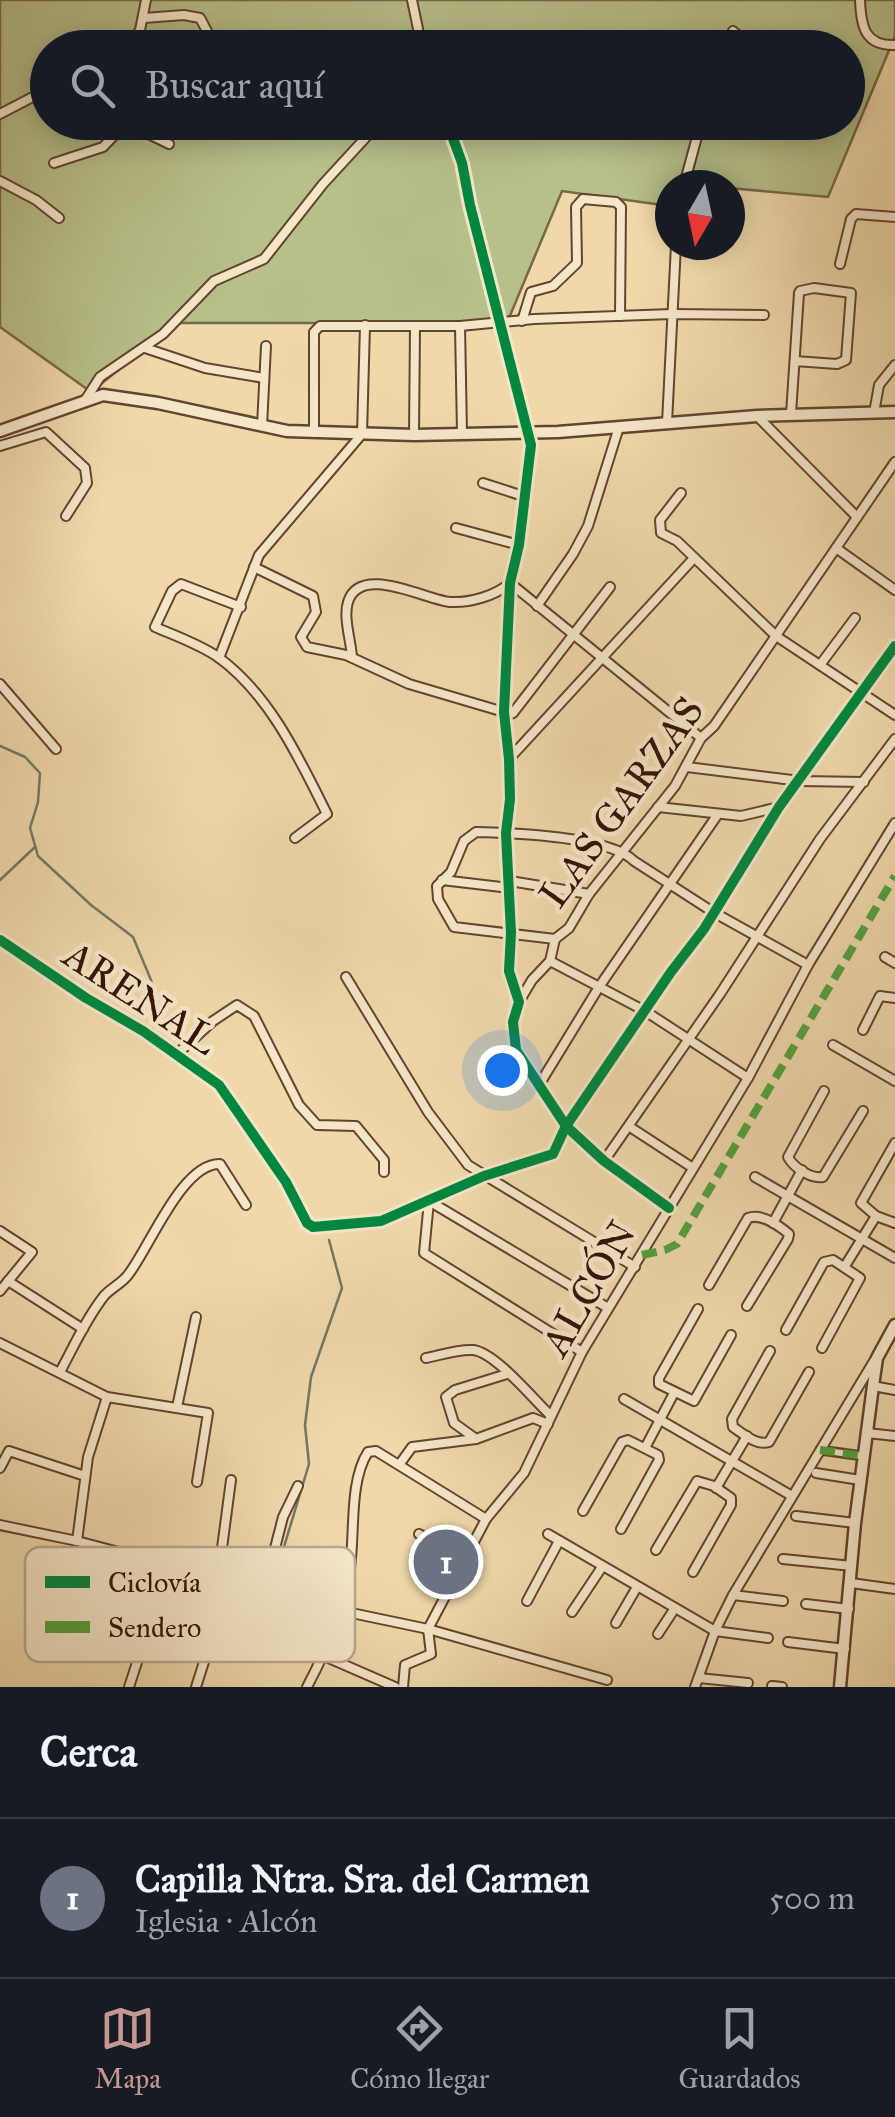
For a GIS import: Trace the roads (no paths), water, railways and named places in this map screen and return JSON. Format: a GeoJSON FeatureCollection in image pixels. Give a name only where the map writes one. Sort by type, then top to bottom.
{"type":"FeatureCollection","features":[{"type":"Feature","properties":{"kind":"street"},"geometry":{"type":"LineString","coordinates":[[138,30],[146,0]]}},
{"type":"Feature","properties":{"kind":"street"},"geometry":{"type":"LineString","coordinates":[[412,0],[418,30]]}},
{"type":"Feature","properties":{"kind":"street"},"geometry":{"type":"LineString","coordinates":[[860,0],[861,18],[870,39],[877,44],[895,44]]}},
{"type":"Feature","properties":{"kind":"street"},"geometry":{"type":"LineString","coordinates":[[144,18],[200,18],[206,30]]}},
{"type":"Feature","properties":{"kind":"street"},"geometry":{"type":"LineString","coordinates":[[0,114],[30,99]]}},
{"type":"Feature","properties":{"kind":"street"},"geometry":{"type":"LineString","coordinates":[[54,163],[103,147],[109,140]]}},
{"type":"Feature","properties":{"kind":"street"},"geometry":{"type":"LineString","coordinates":[[160,140],[169,144]]}},
{"type":"Feature","properties":{"kind":"street"},"geometry":{"type":"LineString","coordinates":[[86,399],[100,376],[145,348],[214,281],[264,259],[363,140]]}},
{"type":"Feature","properties":{"kind":"street"},"geometry":{"type":"LineString","coordinates":[[454,140],[531,449],[519,545],[510,583],[504,715],[510,758],[506,833],[510,978],[519,1002],[514,1022],[516,1050],[566,1126],[604,1161],[669,1208]]}},
{"type":"Feature","properties":{"kind":"street"},"geometry":{"type":"LineString","coordinates":[[688,170],[697,140]]}},
{"type":"Feature","properties":{"kind":"street"},"geometry":{"type":"LineString","coordinates":[[0,180],[59,218]]}},
{"type":"Feature","properties":{"kind":"street"},"geometry":{"type":"LineString","coordinates":[[522,320],[531,292],[553,286],[577,262],[578,202],[582,199],[616,202],[622,211],[620,316]]}},
{"type":"Feature","properties":{"kind":"street"},"geometry":{"type":"LineString","coordinates":[[840,264],[856,214],[895,217]]}},
{"type":"Feature","properties":{"kind":"street"},"geometry":{"type":"LineString","coordinates":[[667,422],[675,260]]}},
{"type":"Feature","properties":{"kind":"street"},"geometry":{"type":"LineString","coordinates":[[791,414],[800,291],[849,291],[852,296],[846,360],[838,364],[795,361]]}},
{"type":"Feature","properties":{"kind":"street"},"geometry":{"type":"LineString","coordinates":[[314,433],[315,330],[324,326],[460,326],[672,314],[764,315]]}},
{"type":"Feature","properties":{"kind":"street"},"geometry":{"type":"LineString","coordinates":[[218,658],[254,567],[278,530],[362,434],[365,325]]}},
{"type":"Feature","properties":{"kind":"street"},"geometry":{"type":"LineString","coordinates":[[414,435],[415,326]]}},
{"type":"Feature","properties":{"kind":"street"},"geometry":{"type":"LineString","coordinates":[[460,326],[462,434]]}},
{"type":"Feature","properties":{"kind":"street"},"geometry":{"type":"LineString","coordinates":[[262,426],[266,346]]}},
{"type":"Feature","properties":{"kind":"street"},"geometry":{"type":"LineString","coordinates":[[145,348],[194,365],[264,378]]}},
{"type":"Feature","properties":{"kind":"street"},"geometry":{"type":"LineString","coordinates":[[874,413],[879,385],[895,365]]}},
{"type":"Feature","properties":{"kind":"street"},"geometry":{"type":"LineString","coordinates":[[0,431],[103,396],[262,426],[362,434],[528,434],[757,416],[895,412]]}},
{"type":"Feature","properties":{"kind":"street"},"geometry":{"type":"LineString","coordinates":[[757,416],[858,517]]}},
{"type":"Feature","properties":{"kind":"street"},"geometry":{"type":"LineString","coordinates":[[537,606],[588,526],[618,427]]}},
{"type":"Feature","properties":{"kind":"street"},"geometry":{"type":"LineString","coordinates":[[0,446],[46,432],[85,468],[87,483],[66,516]]}},
{"type":"Feature","properties":{"kind":"street","name":"LAS GARZAS"},"geometry":{"type":"LineString","coordinates":[[519,1002],[550,961],[555,939],[569,928],[590,894],[687,767],[701,738],[714,726],[895,462]]}},
{"type":"Feature","properties":{"kind":"street"},"geometry":{"type":"LineString","coordinates":[[483,483],[523,496]]}},
{"type":"Feature","properties":{"kind":"street"},"geometry":{"type":"LineString","coordinates":[[681,493],[658,524],[666,536],[776,636],[895,715]]}},
{"type":"Feature","properties":{"kind":"street"},"geometry":{"type":"LineString","coordinates":[[456,528],[519,545]]}},
{"type":"Feature","properties":{"kind":"street"},"geometry":{"type":"LineString","coordinates":[[836,548],[895,590]]}},
{"type":"Feature","properties":{"kind":"street"},"geometry":{"type":"LineString","coordinates":[[510,758],[694,558]]}},
{"type":"Feature","properties":{"kind":"street"},"geometry":{"type":"LineString","coordinates":[[254,567],[313,596],[317,608],[301,634],[303,644],[352,658],[409,684],[504,715],[513,713],[610,587]]}},
{"type":"Feature","properties":{"kind":"street"},"geometry":{"type":"LineString","coordinates":[[510,583],[701,738]]}},
{"type":"Feature","properties":{"kind":"street"},"geometry":{"type":"LineString","coordinates":[[352,658],[347,610],[350,596],[356,591],[388,584],[452,602],[496,594],[510,583]]}},
{"type":"Feature","properties":{"kind":"street"},"geometry":{"type":"LineString","coordinates":[[240,606],[181,584],[172,591],[155,627],[218,658],[250,685],[300,760],[328,814],[295,838]]}},
{"type":"Feature","properties":{"kind":"street"},"geometry":{"type":"LineString","coordinates":[[820,664],[855,618]]}},
{"type":"Feature","properties":{"kind":"street","name":"ARENAL"},"geometry":{"type":"LineString","coordinates":[[0,940],[219,1085],[286,1182],[307,1223],[313,1227],[381,1221],[484,1176],[548,1157],[557,1148],[566,1126],[780,807],[895,646]]}},
{"type":"Feature","properties":{"kind":"street"},"geometry":{"type":"LineString","coordinates":[[0,684],[56,749]]}},
{"type":"Feature","properties":{"kind":"street"},"geometry":{"type":"LineString","coordinates":[[604,1161],[720,994],[820,839],[895,739]]}},
{"type":"Feature","properties":{"kind":"street"},"geometry":{"type":"LineString","coordinates":[[687,767],[800,781],[864,782]]}},
{"type":"Feature","properties":{"kind":"street"},"geometry":{"type":"LineString","coordinates":[[658,806],[772,820]]}},
{"type":"Feature","properties":{"kind":"street"},"geometry":{"type":"LineString","coordinates":[[749,815],[780,807]]}},
{"type":"Feature","properties":{"kind":"street"},"geometry":{"type":"LineString","coordinates":[[539,1085],[668,883],[718,814]]}},
{"type":"Feature","properties":{"kind":"street","name":"ALCÓN"},"geometry":{"type":"LineString","coordinates":[[403,1687],[404,1665],[430,1654],[428,1629],[486,1519],[524,1473],[582,1352],[748,1078],[808,965],[895,823]]}},
{"type":"Feature","properties":{"kind":"street"},"geometry":{"type":"LineString","coordinates":[[555,939],[454,927],[436,894],[436,886],[451,872],[468,836],[476,832],[538,835],[623,850],[713,912],[808,965]]}},
{"type":"Feature","properties":{"kind":"street"},"geometry":{"type":"LineString","coordinates":[[442,880],[590,894]]}},
{"type":"Feature","properties":{"kind":"street"},"geometry":{"type":"LineString","coordinates":[[885,957],[895,963]]}},
{"type":"Feature","properties":{"kind":"street"},"geometry":{"type":"LineString","coordinates":[[550,961],[645,1011],[748,1078]]}},
{"type":"Feature","properties":{"kind":"street"},"geometry":{"type":"LineString","coordinates":[[346,977],[428,1112],[461,1157],[484,1176],[635,1266]]}},
{"type":"Feature","properties":{"kind":"street"},"geometry":{"type":"LineString","coordinates":[[863,1030],[880,996],[895,998]]}},
{"type":"Feature","properties":{"kind":"street"},"geometry":{"type":"LineString","coordinates":[[176,1055],[212,1021],[237,1005],[246,1008],[254,1016],[300,1106],[317,1125],[356,1126],[384,1160],[384,1172]]}},
{"type":"Feature","properties":{"kind":"street"},"geometry":{"type":"LineString","coordinates":[[833,1044],[895,1082]]}},
{"type":"Feature","properties":{"kind":"street"},"geometry":{"type":"LineString","coordinates":[[824,1090],[788,1157],[816,1178],[823,1177],[863,1111]]}},
{"type":"Feature","properties":{"kind":"street"},"geometry":{"type":"LineString","coordinates":[[630,1127],[693,1168]]}},
{"type":"Feature","properties":{"kind":"street"},"geometry":{"type":"LineString","coordinates":[[895,1143],[861,1203],[876,1216],[895,1223]]}},
{"type":"Feature","properties":{"kind":"street"},"geometry":{"type":"LineString","coordinates":[[60,1372],[82,1329],[106,1294],[126,1279],[178,1191],[195,1175],[220,1164],[246,1206]]}},
{"type":"Feature","properties":{"kind":"street"},"geometry":{"type":"LineString","coordinates":[[774,1223],[802,1170]]}},
{"type":"Feature","properties":{"kind":"street"},"geometry":{"type":"LineString","coordinates":[[755,1177],[895,1258]]}},
{"type":"Feature","properties":{"kind":"street"},"geometry":{"type":"LineString","coordinates":[[582,1352],[424,1254],[429,1200],[608,1308]]}},
{"type":"Feature","properties":{"kind":"street"},"geometry":{"type":"LineString","coordinates":[[709,1285],[748,1218],[757,1216],[774,1223],[786,1232],[788,1239],[747,1306]]}},
{"type":"Feature","properties":{"kind":"street"},"geometry":{"type":"LineString","coordinates":[[844,1266],[876,1216]]}},
{"type":"Feature","properties":{"kind":"street"},"geometry":{"type":"LineString","coordinates":[[0,1231],[32,1252],[0,1290]]}},
{"type":"Feature","properties":{"kind":"street"},"geometry":{"type":"LineString","coordinates":[[786,1330],[824,1262],[833,1260],[860,1278],[822,1348]]}},
{"type":"Feature","properties":{"kind":"street"},"geometry":{"type":"LineString","coordinates":[[8,1281],[82,1329]]}},
{"type":"Feature","properties":{"kind":"street"},"geometry":{"type":"LineString","coordinates":[[698,1309],[658,1378],[659,1384],[690,1402],[697,1398],[731,1335]]}},
{"type":"Feature","properties":{"kind":"street"},"geometry":{"type":"LineString","coordinates":[[177,1407],[196,1317]]}},
{"type":"Feature","properties":{"kind":"street"},"geometry":{"type":"LineString","coordinates":[[748,1684],[697,1682],[733,1595],[895,1325]]}},
{"type":"Feature","properties":{"kind":"street"},"geometry":{"type":"LineString","coordinates":[[0,1342],[107,1397],[208,1413],[197,1482]]}},
{"type":"Feature","properties":{"kind":"street"},"geometry":{"type":"LineString","coordinates":[[426,1358],[473,1350],[492,1358],[550,1420]]}},
{"type":"Feature","properties":{"kind":"street"},"geometry":{"type":"LineString","coordinates":[[879,1353],[895,1350]]}},
{"type":"Feature","properties":{"kind":"street"},"geometry":{"type":"LineString","coordinates":[[770,1351],[732,1419],[734,1428],[761,1444],[769,1442],[809,1372]]}},
{"type":"Feature","properties":{"kind":"street"},"geometry":{"type":"LineString","coordinates":[[840,1687],[855,1522],[879,1353]]}},
{"type":"Feature","properties":{"kind":"street"},"geometry":{"type":"LineString","coordinates":[[476,1439],[454,1423],[446,1398],[455,1390],[507,1374]]}},
{"type":"Feature","properties":{"kind":"street"},"geometry":{"type":"LineString","coordinates":[[872,1386],[895,1390]]}},
{"type":"Feature","properties":{"kind":"street"},"geometry":{"type":"LineString","coordinates":[[645,1448],[674,1394]]}},
{"type":"Feature","properties":{"kind":"street"},"geometry":{"type":"LineString","coordinates":[[78,1541],[84,1476],[107,1397]]}},
{"type":"Feature","properties":{"kind":"street"},"geometry":{"type":"LineString","coordinates":[[624,1399],[792,1496]]}},
{"type":"Feature","properties":{"kind":"street"},"geometry":{"type":"LineString","coordinates":[[398,1465],[412,1447],[476,1439],[533,1418],[550,1420]]}},
{"type":"Feature","properties":{"kind":"street"},"geometry":{"type":"LineString","coordinates":[[867,1434],[895,1436]]}},
{"type":"Feature","properties":{"kind":"street"},"geometry":{"type":"LineString","coordinates":[[716,1488],[747,1436]]}},
{"type":"Feature","properties":{"kind":"street"},"geometry":{"type":"LineString","coordinates":[[583,1510],[622,1442],[632,1440],[658,1456],[658,1464],[621,1529]]}},
{"type":"Feature","properties":{"kind":"street"},"geometry":{"type":"LineString","coordinates":[[352,1547],[358,1469],[371,1450],[486,1519]]}},
{"type":"Feature","properties":{"kind":"street"},"geometry":{"type":"LineString","coordinates":[[820,1450],[864,1456]]}},
{"type":"Feature","properties":{"kind":"street"},"geometry":{"type":"LineString","coordinates":[[0,1468],[9,1451],[84,1476]]}},
{"type":"Feature","properties":{"kind":"street"},"geometry":{"type":"LineString","coordinates":[[816,1474],[860,1480]]}},
{"type":"Feature","properties":{"kind":"street"},"geometry":{"type":"LineString","coordinates":[[222,1547],[231,1480]]}},
{"type":"Feature","properties":{"kind":"street"},"geometry":{"type":"LineString","coordinates":[[656,1550],[697,1481],[716,1488],[731,1498],[731,1505],[692,1572]]}},
{"type":"Feature","properties":{"kind":"street"},"geometry":{"type":"LineString","coordinates":[[275,1547],[283,1517],[298,1486]]}},
{"type":"Feature","properties":{"kind":"street"},"geometry":{"type":"LineString","coordinates":[[796,1516],[855,1522]]}},
{"type":"Feature","properties":{"kind":"street"},"geometry":{"type":"LineString","coordinates":[[0,1525],[101,1547]]}},
{"type":"Feature","properties":{"kind":"street"},"geometry":{"type":"LineString","coordinates":[[420,1534],[464,1558]]}},
{"type":"Feature","properties":{"kind":"street"},"geometry":{"type":"LineString","coordinates":[[548,1534],[715,1631],[768,1638]]}},
{"type":"Feature","properties":{"kind":"street"},"geometry":{"type":"LineString","coordinates":[[527,1601],[559,1542]]}},
{"type":"Feature","properties":{"kind":"street"},"geometry":{"type":"LineString","coordinates":[[783,1558],[852,1566]]}},
{"type":"Feature","properties":{"kind":"street"},"geometry":{"type":"LineString","coordinates":[[572,1612],[602,1567]]}},
{"type":"Feature","properties":{"kind":"street"},"geometry":{"type":"LineString","coordinates":[[851,1583],[895,1589]]}},
{"type":"Feature","properties":{"kind":"street"},"geometry":{"type":"LineString","coordinates":[[616,1623],[637,1587]]}},
{"type":"Feature","properties":{"kind":"street"},"geometry":{"type":"LineString","coordinates":[[733,1595],[784,1601]]}},
{"type":"Feature","properties":{"kind":"street"},"geometry":{"type":"LineString","coordinates":[[806,1604],[849,1608]]}},
{"type":"Feature","properties":{"kind":"street"},"geometry":{"type":"LineString","coordinates":[[658,1634],[675,1608]]}},
{"type":"Feature","properties":{"kind":"street"},"geometry":{"type":"LineString","coordinates":[[355,1614],[428,1629],[607,1680]]}},
{"type":"Feature","properties":{"kind":"street"},"geometry":{"type":"LineString","coordinates":[[788,1642],[845,1648]]}},
{"type":"Feature","properties":{"kind":"street"},"geometry":{"type":"LineString","coordinates":[[129,1687],[137,1662]]}},
{"type":"Feature","properties":{"kind":"street"},"geometry":{"type":"LineString","coordinates":[[196,1687],[204,1662]]}},
{"type":"Feature","properties":{"kind":"street"},"geometry":{"type":"LineString","coordinates":[[306,1687],[321,1662]]}},
{"type":"Feature","properties":{"kind":"street"},"geometry":{"type":"LineString","coordinates":[[338,1662],[396,1687]]}},
{"type":"Feature","properties":{"kind":"street"},"geometry":{"type":"LineString","coordinates":[[772,1686],[782,1687]]}},
{"type":"Feature","properties":{"kind":"waterway"},"geometry":{"type":"LineString","coordinates":[[0,746],[25,757],[40,773],[38,802],[30,828],[38,856],[133,937],[151,980],[155,998],[150,1011]]}},
{"type":"Feature","properties":{"kind":"waterway"},"geometry":{"type":"LineString","coordinates":[[0,880],[35,847]]}},
{"type":"Feature","properties":{"kind":"waterway"},"geometry":{"type":"LineString","coordinates":[[284,1547],[309,1464],[305,1425],[311,1377],[342,1288],[329,1240]]}},
{"type":"Feature","properties":{"kind":"place","name":"Capilla Ntra. Sra. del Carmen"},"geometry":{"type":"Point","coordinates":[446,1562]}}]}
